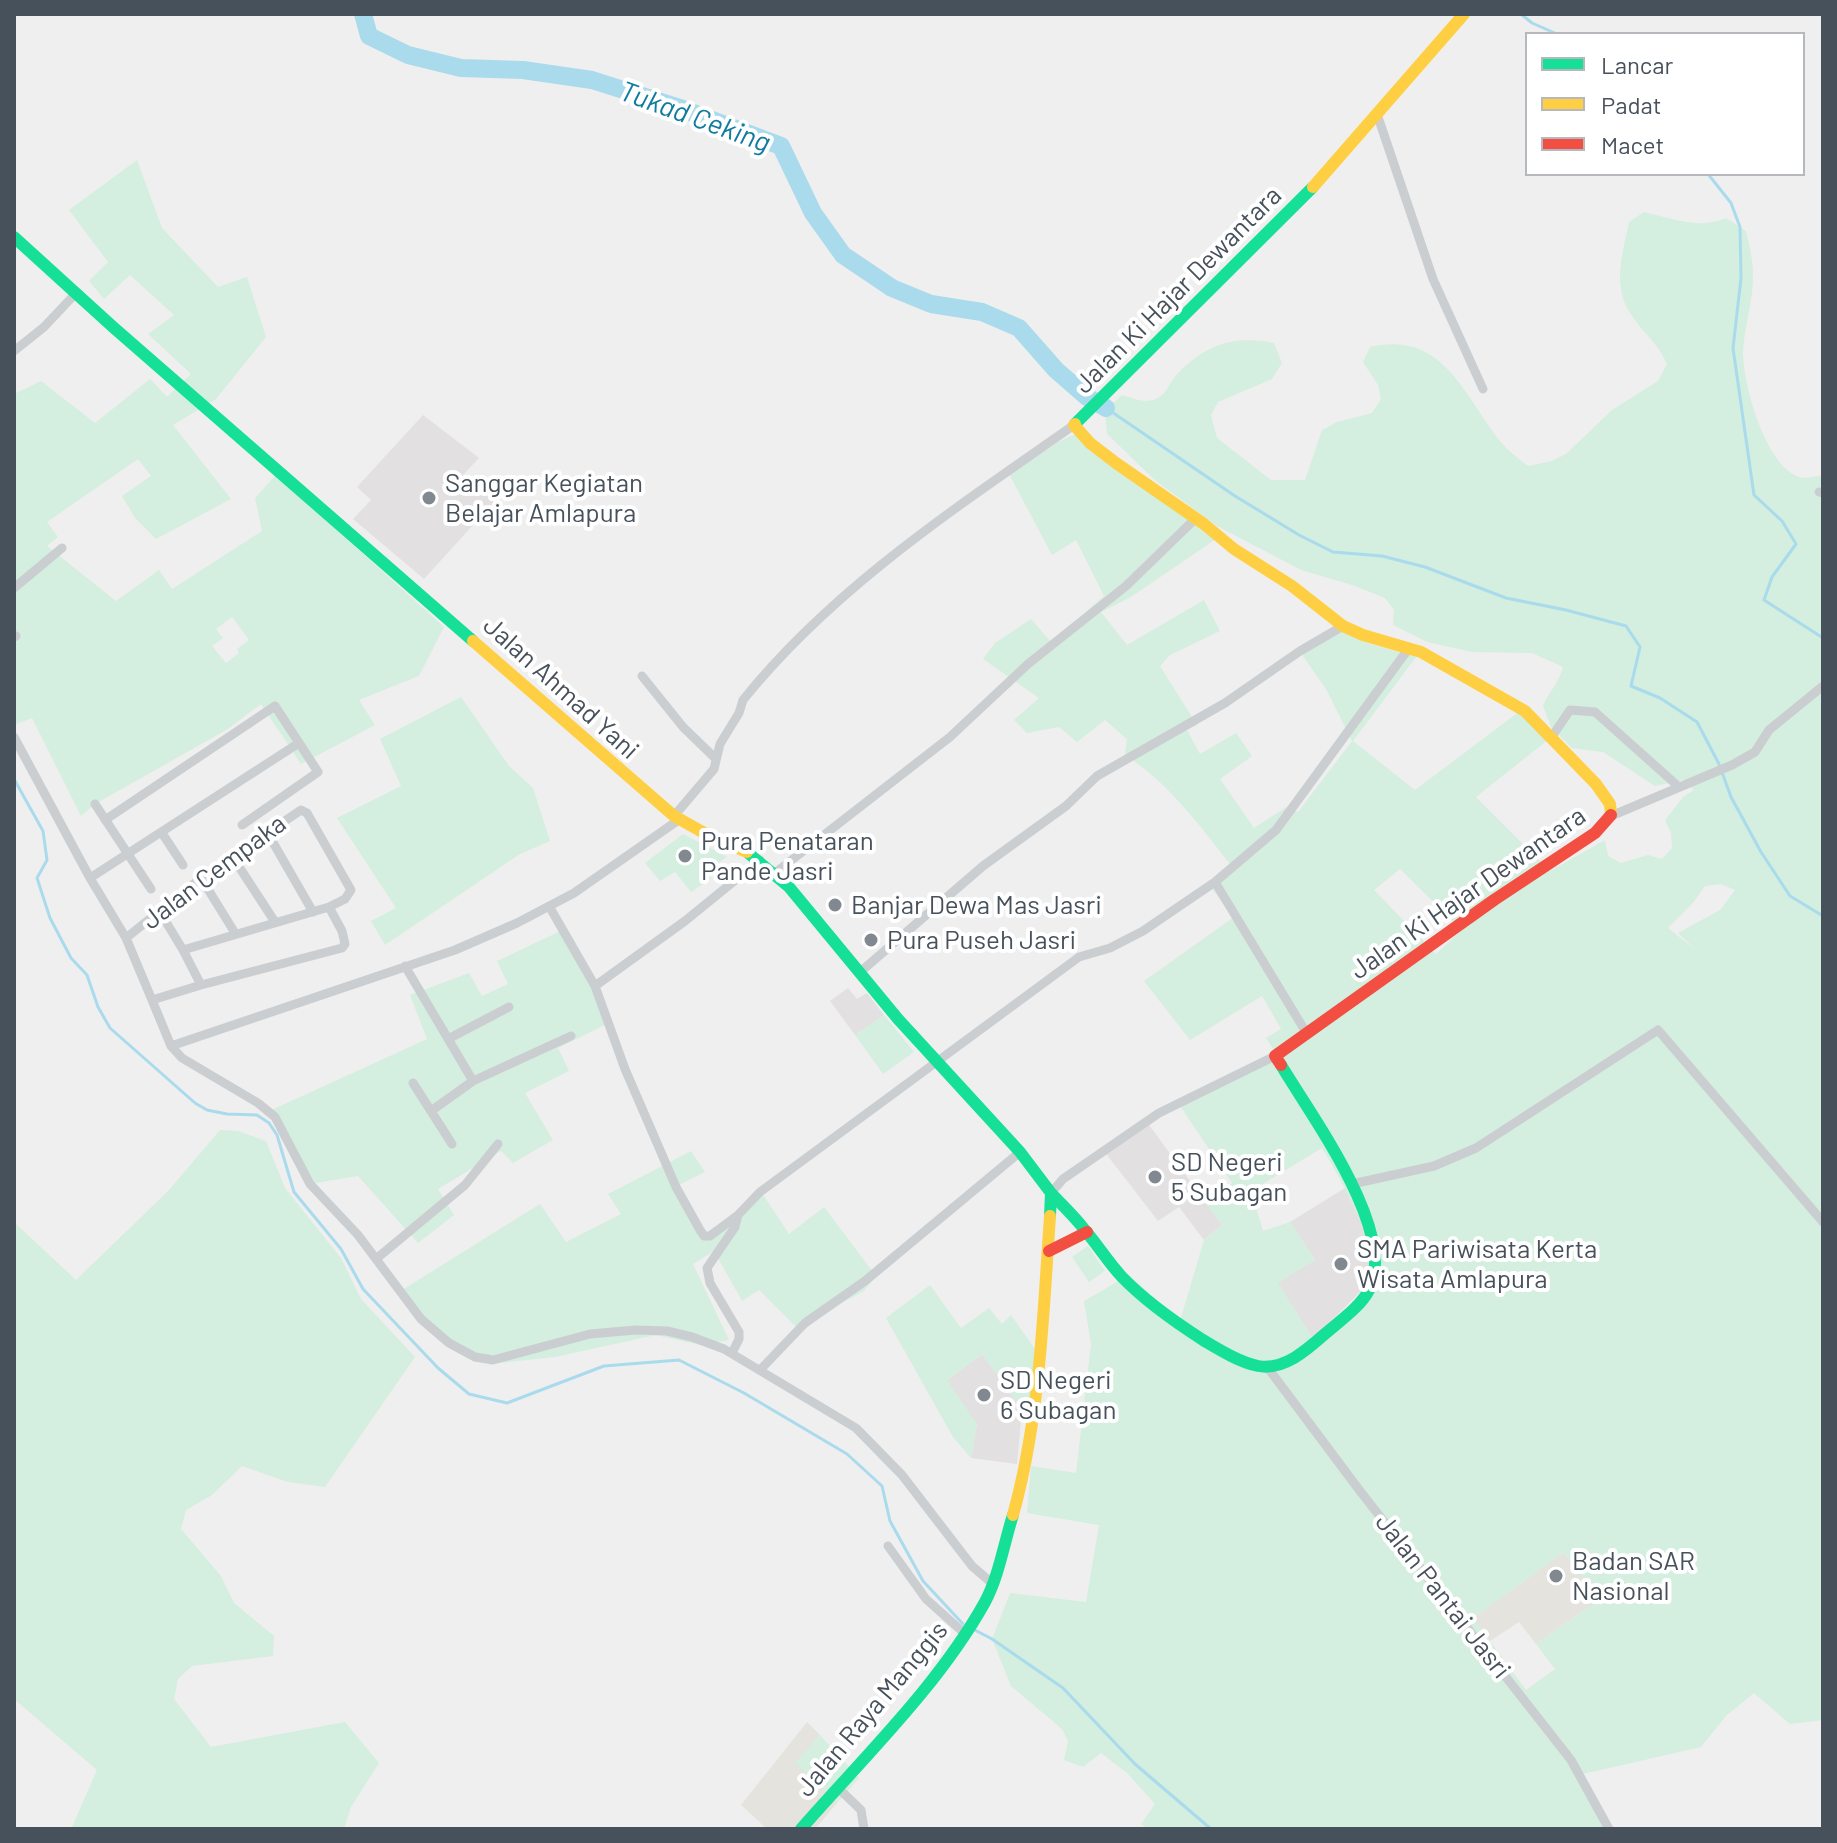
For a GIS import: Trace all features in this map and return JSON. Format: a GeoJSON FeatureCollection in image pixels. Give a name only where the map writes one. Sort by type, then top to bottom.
{"type":"FeatureCollection","features":[{"type":"Feature","properties":{"kind":"main road","name":"Jalan Ki Hajar Dewantara"},"geometry":{"type":"LineString","coordinates":[[1275,1056],[1494,900],[1595,833],[1611,816],[1610,804],[1602,791],[1537,721],[1513,703],[1409,648],[1343,626],[1292,586],[1234,549],[1196,518],[1116,463],[1090,443],[1074,425],[1237,265],[1378,117],[1464,14]]}},
{"type":"Feature","properties":{"kind":"main road","name":"Jalan Ahmad Yani"},"geometry":{"type":"LineString","coordinates":[[14,237],[677,817],[760,860],[775,873],[859,973],[1020,1152],[1051,1193]]}},
{"type":"Feature","properties":{"kind":"main road"},"geometry":{"type":"LineString","coordinates":[[1051,1193],[1125,1280],[1162,1312],[1223,1352],[1250,1364],[1268,1368],[1280,1364],[1317,1339],[1359,1302],[1374,1281],[1376,1265],[1371,1232],[1352,1184],[1275,1056]]}},
{"type":"Feature","properties":{"kind":"main road","name":"Jalan Raya Manggis"},"geometry":{"type":"LineString","coordinates":[[805,1824],[923,1690],[985,1602],[993,1584],[1019,1492],[1040,1368],[1051,1193]]}},
{"type":"Feature","properties":{"kind":"main road"},"geometry":{"type":"LineString","coordinates":[[1049,1251],[1087,1232]]}},
{"type":"Feature","properties":{"kind":"street"},"geometry":{"type":"LineString","coordinates":[[1378,117],[1433,279],[1483,389]]}},
{"type":"Feature","properties":{"kind":"street"},"geometry":{"type":"LineString","coordinates":[[14,351],[44,327],[76,293]]}},
{"type":"Feature","properties":{"kind":"street"},"geometry":{"type":"LineString","coordinates":[[171,1046],[455,950],[574,893],[677,817],[714,769],[720,744],[739,713],[743,700],[831,609],[927,527],[1074,425]]}},
{"type":"Feature","properties":{"kind":"street"},"geometry":{"type":"LineString","coordinates":[[775,873],[944,742],[995,692],[1103,607],[1196,518]]}},
{"type":"Feature","properties":{"kind":"street"},"geometry":{"type":"LineString","coordinates":[[14,588],[62,548]]}},
{"type":"Feature","properties":{"kind":"street"},"geometry":{"type":"LineString","coordinates":[[859,973],[983,866],[1066,806],[1097,776],[1225,703],[1289,658],[1343,626]]}},
{"type":"Feature","properties":{"kind":"street"},"geometry":{"type":"LineString","coordinates":[[549,906],[595,986],[625,1069],[676,1187],[704,1236],[710,1236],[738,1215],[760,1192],[1079,957],[1119,944],[1215,882],[1276,830],[1409,648]]}},
{"type":"Feature","properties":{"kind":"street"},"geometry":{"type":"LineString","coordinates":[[642,676],[683,727],[716,759]]}},
{"type":"Feature","properties":{"kind":"street"},"geometry":{"type":"LineString","coordinates":[[1611,816],[1732,765],[1755,752],[1769,730],[1823,686]]}},
{"type":"Feature","properties":{"kind":"street"},"geometry":{"type":"LineString","coordinates":[[105,820],[275,706],[318,772],[242,825]]}},
{"type":"Feature","properties":{"kind":"street"},"geometry":{"type":"LineString","coordinates":[[1551,738],[1570,710],[1595,712],[1679,787]]}},
{"type":"Feature","properties":{"kind":"street"},"geometry":{"type":"LineString","coordinates":[[14,737],[126,938],[171,1046],[196,1067],[268,1110],[285,1133],[310,1184],[358,1235],[421,1319],[449,1343],[484,1359],[513,1356],[590,1334],[636,1330],[667,1331],[732,1353],[856,1428],[902,1475],[972,1566],[993,1584]]}},
{"type":"Feature","properties":{"kind":"street"},"geometry":{"type":"LineString","coordinates":[[90,878],[299,743]]}},
{"type":"Feature","properties":{"kind":"street"},"geometry":{"type":"LineString","coordinates":[[95,804],[151,889]]}},
{"type":"Feature","properties":{"kind":"street","name":"Jalan Cempaka"},"geometry":{"type":"LineString","coordinates":[[126,938],[201,878],[303,810],[351,890],[345,899],[329,907]]}},
{"type":"Feature","properties":{"kind":"street"},"geometry":{"type":"LineString","coordinates":[[267,832],[313,912]]}},
{"type":"Feature","properties":{"kind":"street"},"geometry":{"type":"LineString","coordinates":[[162,833],[183,865]]}},
{"type":"Feature","properties":{"kind":"street"},"geometry":{"type":"LineString","coordinates":[[232,856],[275,922]]}},
{"type":"Feature","properties":{"kind":"street"},"geometry":{"type":"LineString","coordinates":[[595,986],[685,921],[760,860]]}},
{"type":"Feature","properties":{"kind":"street"},"geometry":{"type":"LineString","coordinates":[[201,878],[235,933]]}},
{"type":"Feature","properties":{"kind":"street"},"geometry":{"type":"LineString","coordinates":[[1215,882],[1307,1034]]}},
{"type":"Feature","properties":{"kind":"street"},"geometry":{"type":"LineString","coordinates":[[152,1000],[342,948],[345,944],[329,907],[183,950]]}},
{"type":"Feature","properties":{"kind":"street"},"geometry":{"type":"LineString","coordinates":[[160,912],[201,985]]}},
{"type":"Feature","properties":{"kind":"street"},"geometry":{"type":"LineString","coordinates":[[405,966],[473,1081]]}},
{"type":"Feature","properties":{"kind":"street"},"geometry":{"type":"LineString","coordinates":[[448,1039],[509,1007]]}},
{"type":"Feature","properties":{"kind":"street"},"geometry":{"type":"LineString","coordinates":[[1352,1184],[1434,1166],[1476,1148],[1658,1030],[1823,1222]]}},
{"type":"Feature","properties":{"kind":"street"},"geometry":{"type":"LineString","coordinates":[[431,1111],[473,1081],[571,1036]]}},
{"type":"Feature","properties":{"kind":"street"},"geometry":{"type":"LineString","coordinates":[[1051,1193],[1063,1179],[1159,1113],[1275,1056]]}},
{"type":"Feature","properties":{"kind":"street"},"geometry":{"type":"LineString","coordinates":[[413,1083],[452,1144]]}},
{"type":"Feature","properties":{"kind":"street"},"geometry":{"type":"LineString","coordinates":[[376,1259],[465,1185],[498,1144]]}},
{"type":"Feature","properties":{"kind":"street"},"geometry":{"type":"LineString","coordinates":[[760,1370],[805,1323],[874,1274],[1020,1152]]}},
{"type":"Feature","properties":{"kind":"street"},"geometry":{"type":"LineString","coordinates":[[732,1353],[740,1334],[710,1283],[707,1268],[735,1227],[738,1215]]}},
{"type":"Feature","properties":{"kind":"street","name":"Jalan Pantai Jasri"},"geometry":{"type":"LineString","coordinates":[[1268,1368],[1360,1491],[1571,1760],[1609,1829]]}},
{"type":"Feature","properties":{"kind":"street"},"geometry":{"type":"LineString","coordinates":[[888,1546],[926,1599],[965,1631]]}},
{"type":"Feature","properties":{"kind":"street"},"geometry":{"type":"LineString","coordinates":[[837,1787],[861,1810],[864,1829]]}},
{"type":"Feature","properties":{"kind":"street"},"geometry":{"type":"LineString","coordinates":[[805,1824],[821,1829]]}},
{"type":"Feature","properties":{"kind":"shaded area","name":"Sanggar Kegiatan Belajar Amlapura"},"geometry":{"type":"Polygon","coordinates":[[[423,415],[479,458],[463,475],[494,502],[424,579],[353,519],[371,500],[357,487],[423,415]]]}},
{"type":"Feature","properties":{"kind":"shaded area"},"geometry":{"type":"Polygon","coordinates":[[[848,988],[857,999],[867,993],[884,1015],[855,1035],[830,1001],[848,988]]]}},
{"type":"Feature","properties":{"kind":"shaded area","name":"SD Negeri 5 Subagan"},"geometry":{"type":"Polygon","coordinates":[[[1147,1122],[1222,1225],[1204,1240],[1179,1207],[1158,1221],[1104,1151],[1147,1122]]]}},
{"type":"Feature","properties":{"kind":"shaded area","name":"SMA Pariwisata Kerta Wisata Amlapura"},"geometry":{"type":"Polygon","coordinates":[[[1345,1188],[1363,1226],[1374,1278],[1313,1339],[1277,1282],[1315,1260],[1290,1222],[1345,1188]]]}},
{"type":"Feature","properties":{"kind":"shaded area","name":"SD Negeri 6 Subagan"},"geometry":{"type":"Polygon","coordinates":[[[982,1354],[1022,1409],[1017,1464],[971,1458],[977,1424],[946,1381],[982,1354]]]}},
{"type":"Feature","properties":{"kind":"shaded area","name":"Badan SAR Nasional"},"geometry":{"type":"Polygon","coordinates":[[[1564,1552],[1599,1600],[1536,1644],[1519,1622],[1490,1641],[1473,1618],[1564,1552]]]}},
{"type":"Feature","properties":{"kind":"shaded area"},"geometry":{"type":"Polygon","coordinates":[[[807,1722],[820,1735],[796,1763],[838,1802],[815,1829],[767,1829],[741,1805],[807,1722]]]}},
{"type":"Feature","properties":{"kind":"green space"},"geometry":{"type":"Polygon","coordinates":[[[137,160],[162,228],[218,287],[247,277],[266,337],[216,399],[173,425],[231,499],[156,539],[135,518],[122,496],[151,476],[138,459],[47,522],[58,537],[47,546],[116,601],[159,570],[172,589],[262,531],[255,498],[276,475],[444,627],[419,676],[359,700],[375,725],[301,764],[261,704],[228,729],[95,804],[81,816],[32,718],[14,725],[14,394],[41,381],[95,423],[150,379],[167,397],[191,374],[148,334],[174,315],[130,275],[104,299],[89,281],[108,262],[69,210],[137,160]],[[232,617],[216,629],[223,638],[212,646],[226,663],[249,640],[232,617]]]}},
{"type":"Feature","properties":{"kind":"green space"},"geometry":{"type":"Polygon","coordinates":[[[1644,212],[1696,223],[1726,218],[1746,231],[1753,283],[1743,352],[1747,383],[1758,422],[1766,441],[1787,469],[1801,478],[1823,476],[1823,1720],[1790,1724],[1754,1693],[1726,1716],[1701,1747],[1579,1775],[1610,1829],[1147,1829],[1141,1824],[1155,1804],[1128,1774],[1101,1753],[1083,1767],[1064,1760],[1068,1741],[1062,1729],[1011,1686],[992,1639],[1010,1593],[1086,1602],[1099,1525],[1027,1513],[1031,1466],[1076,1473],[1091,1344],[1084,1301],[1129,1275],[1180,1321],[1204,1240],[1222,1225],[1205,1202],[1232,1183],[1180,1106],[1278,1056],[1266,1038],[1281,1029],[1262,996],[1190,1040],[1144,981],[1234,917],[1208,884],[1233,868],[1170,792],[1125,755],[1127,739],[1105,720],[1077,742],[1059,727],[1027,733],[1014,720],[1039,698],[983,659],[995,643],[1031,619],[1051,642],[1104,596],[1076,540],[1052,555],[1009,474],[1077,433],[1219,537],[1131,597],[1101,612],[1127,645],[1204,600],[1220,631],[1170,655],[1160,666],[1197,725],[1187,730],[1200,754],[1236,733],[1252,756],[1220,779],[1254,828],[1288,806],[1298,812],[1352,741],[1326,689],[1300,652],[1341,626],[1367,643],[1416,657],[1353,741],[1415,790],[1520,711],[1549,739],[1476,797],[1550,871],[1605,840],[1608,856],[1621,863],[1648,855],[1662,859],[1672,848],[1671,833],[1665,820],[1683,797],[1694,790],[1684,780],[1655,786],[1603,752],[1572,748],[1551,727],[1543,706],[1563,667],[1532,653],[1472,652],[1427,642],[1393,625],[1394,610],[1385,598],[1301,570],[1217,526],[1156,481],[1107,434],[1105,411],[1122,395],[1145,401],[1158,398],[1189,363],[1222,344],[1246,340],[1274,343],[1282,363],[1272,379],[1218,402],[1211,415],[1217,438],[1271,480],[1305,480],[1322,430],[1337,422],[1372,413],[1381,399],[1378,385],[1363,362],[1370,347],[1395,344],[1416,348],[1448,370],[1500,441],[1528,466],[1552,461],[1566,454],[1612,410],[1658,381],[1667,364],[1630,313],[1621,291],[1620,268],[1629,222],[1644,212]],[[1400,869],[1374,890],[1436,954],[1462,930],[1400,869]],[[1721,884],[1705,886],[1668,928],[1696,950],[1678,933],[1720,910],[1735,890],[1721,884]],[[1322,1148],[1251,1191],[1263,1231],[1290,1222],[1315,1260],[1278,1283],[1313,1339],[1369,1290],[1374,1277],[1368,1240],[1322,1148]],[[1564,1552],[1473,1618],[1526,1690],[1555,1669],[1536,1644],[1599,1600],[1564,1552]]]}},
{"type":"Feature","properties":{"kind":"green space"},"geometry":{"type":"Polygon","coordinates":[[[461,697],[509,766],[533,788],[550,841],[520,854],[385,945],[371,921],[396,908],[337,818],[401,786],[380,739],[461,697]]]}},
{"type":"Feature","properties":{"kind":"green space"},"geometry":{"type":"Polygon","coordinates":[[[683,834],[727,857],[706,871],[711,879],[691,892],[675,872],[660,881],[645,863],[683,834]]]}},
{"type":"Feature","properties":{"kind":"green space"},"geometry":{"type":"Polygon","coordinates":[[[567,928],[590,970],[611,1022],[558,1048],[569,1071],[525,1093],[553,1140],[513,1163],[501,1151],[438,1189],[454,1215],[418,1243],[358,1176],[309,1184],[285,1132],[265,1113],[427,1039],[410,995],[469,973],[482,996],[508,984],[497,961],[567,928]]]}},
{"type":"Feature","properties":{"kind":"green space"},"geometry":{"type":"Polygon","coordinates":[[[884,1015],[914,1052],[883,1074],[855,1035],[884,1015]]]}},
{"type":"Feature","properties":{"kind":"green space"},"geometry":{"type":"Polygon","coordinates":[[[220,1130],[238,1131],[266,1141],[285,1188],[341,1258],[361,1299],[415,1357],[325,1487],[288,1482],[242,1466],[212,1495],[186,1510],[181,1529],[221,1576],[234,1603],[274,1636],[273,1656],[192,1666],[178,1679],[174,1699],[211,1747],[345,1722],[379,1763],[351,1807],[344,1829],[71,1829],[97,1770],[14,1699],[14,1222],[76,1280],[169,1190],[220,1130]]]}},
{"type":"Feature","properties":{"kind":"green space"},"geometry":{"type":"Polygon","coordinates":[[[691,1151],[705,1172],[677,1186],[706,1233],[762,1193],[789,1234],[824,1207],[876,1276],[864,1291],[796,1327],[759,1290],[742,1301],[714,1251],[693,1264],[729,1340],[700,1345],[656,1335],[555,1357],[490,1364],[446,1344],[399,1292],[540,1204],[566,1242],[621,1214],[608,1194],[691,1151]]]}},
{"type":"Feature","properties":{"kind":"green space"},"geometry":{"type":"Polygon","coordinates":[[[1088,1246],[1105,1271],[1089,1282],[1072,1257],[1088,1246]]]}},
{"type":"Feature","properties":{"kind":"green space"},"geometry":{"type":"Polygon","coordinates":[[[930,1285],[961,1328],[989,1308],[1002,1324],[1011,1315],[1040,1356],[1037,1409],[1022,1409],[982,1354],[947,1380],[977,1424],[971,1458],[953,1437],[886,1318],[930,1285]]]}},
{"type":"Feature","properties":{"kind":"green space"},"geometry":{"type":"Polygon","coordinates":[[[820,1735],[859,1778],[838,1802],[795,1763],[820,1735]]]}},
{"type":"Feature","properties":{"kind":"waterway","name":"Tukad Ceking"},"geometry":{"type":"LineString","coordinates":[[363,14],[369,36],[408,55],[461,68],[523,70],[592,80],[680,108],[781,146],[813,213],[843,255],[892,288],[931,304],[982,312],[1019,328],[1056,370],[1087,397],[1106,408]]}},
{"type":"Feature","properties":{"kind":"waterway"},"geometry":{"type":"LineString","coordinates":[[1521,14],[1552,32]]}},
{"type":"Feature","properties":{"kind":"waterway"},"geometry":{"type":"LineString","coordinates":[[1710,176],[1731,203],[1740,227],[1741,278],[1733,348],[1754,495],[1782,521],[1796,544],[1772,577],[1764,600],[1823,638]]}},
{"type":"Feature","properties":{"kind":"waterway"},"geometry":{"type":"LineString","coordinates":[[1106,408],[1235,496],[1333,552],[1382,556],[1425,567],[1506,598],[1626,626],[1640,647],[1631,686],[1660,698],[1697,722],[1719,764],[1731,797],[1761,852],[1790,896],[1823,916]]}},
{"type":"Feature","properties":{"kind":"waterway"},"geometry":{"type":"LineString","coordinates":[[14,779],[43,831],[47,860],[37,878],[50,918],[71,958],[87,975],[98,1007],[110,1028],[195,1103],[207,1110],[227,1114],[257,1115],[269,1123],[277,1135],[294,1192],[341,1249],[363,1289],[438,1368],[469,1394],[507,1403],[604,1366],[679,1360],[744,1393],[847,1454],[882,1486],[890,1521],[923,1581],[963,1624]]}},
{"type":"Feature","properties":{"kind":"waterway"},"geometry":{"type":"LineString","coordinates":[[973,1629],[1063,1688],[1135,1764],[1211,1829]]}},
{"type":"Feature","properties":{"kind":"traffic: fast"},"geometry":{"type":"LineString","coordinates":[[1075,424],[1313,187]]}},
{"type":"Feature","properties":{"kind":"traffic: fast"},"geometry":{"type":"LineString","coordinates":[[14,237],[473,641]]}},
{"type":"Feature","properties":{"kind":"traffic: fast"},"geometry":{"type":"LineString","coordinates":[[747,852],[789,887],[898,1019],[1020,1152],[1051,1193],[1050,1216]]}},
{"type":"Feature","properties":{"kind":"traffic: fast"},"geometry":{"type":"LineString","coordinates":[[1051,1193],[1122,1277],[1150,1303],[1182,1326],[1223,1352],[1258,1366],[1277,1365],[1295,1357],[1361,1302],[1369,1290],[1375,1266],[1372,1238],[1347,1174],[1281,1065]]}},
{"type":"Feature","properties":{"kind":"traffic: fast"},"geometry":{"type":"LineString","coordinates":[[801,1829],[923,1692],[966,1633],[990,1592],[1013,1515]]}},
{"type":"Feature","properties":{"kind":"traffic: slow"},"geometry":{"type":"LineString","coordinates":[[1313,187],[1464,14]]}},
{"type":"Feature","properties":{"kind":"traffic: slow"},"geometry":{"type":"LineString","coordinates":[[1075,424],[1090,443],[1116,463],[1204,524],[1234,549],[1292,586],[1343,626],[1421,652],[1525,711],[1596,784],[1610,804],[1611,815]]}},
{"type":"Feature","properties":{"kind":"traffic: slow"},"geometry":{"type":"LineString","coordinates":[[473,641],[674,816],[715,839],[747,852]]}},
{"type":"Feature","properties":{"kind":"traffic: slow"},"geometry":{"type":"LineString","coordinates":[[1013,1515],[1035,1404],[1050,1216]]}},
{"type":"Feature","properties":{"kind":"traffic: jam"},"geometry":{"type":"LineString","coordinates":[[1281,1065],[1275,1056],[1494,900],[1595,833],[1611,815]]}},
{"type":"Feature","properties":{"kind":"traffic: jam"},"geometry":{"type":"LineString","coordinates":[[1049,1251],[1087,1232]]}},
{"type":"Feature","properties":{"kind":"place","name":"Sanggar Kegiatan Belajar Amlapura"},"geometry":{"type":"Point","coordinates":[429,498]}},
{"type":"Feature","properties":{"kind":"place","name":"Pura Penataran Pande Jasri"},"geometry":{"type":"Point","coordinates":[685,856]}},
{"type":"Feature","properties":{"kind":"place","name":"Banjar Dewa Mas Jasri"},"geometry":{"type":"Point","coordinates":[835,905]}},
{"type":"Feature","properties":{"kind":"place","name":"Pura Puseh Jasri"},"geometry":{"type":"Point","coordinates":[871,940]}},
{"type":"Feature","properties":{"kind":"place","name":"SD Negeri 5 Subagan"},"geometry":{"type":"Point","coordinates":[1155,1177]}},
{"type":"Feature","properties":{"kind":"place","name":"SMA Pariwisata Kerta Wisata Amlapura"},"geometry":{"type":"Point","coordinates":[1341,1264]}},
{"type":"Feature","properties":{"kind":"place","name":"SD Negeri 6 Subagan"},"geometry":{"type":"Point","coordinates":[984,1395]}},
{"type":"Feature","properties":{"kind":"place","name":"Badan SAR Nasional"},"geometry":{"type":"Point","coordinates":[1556,1576]}}]}
